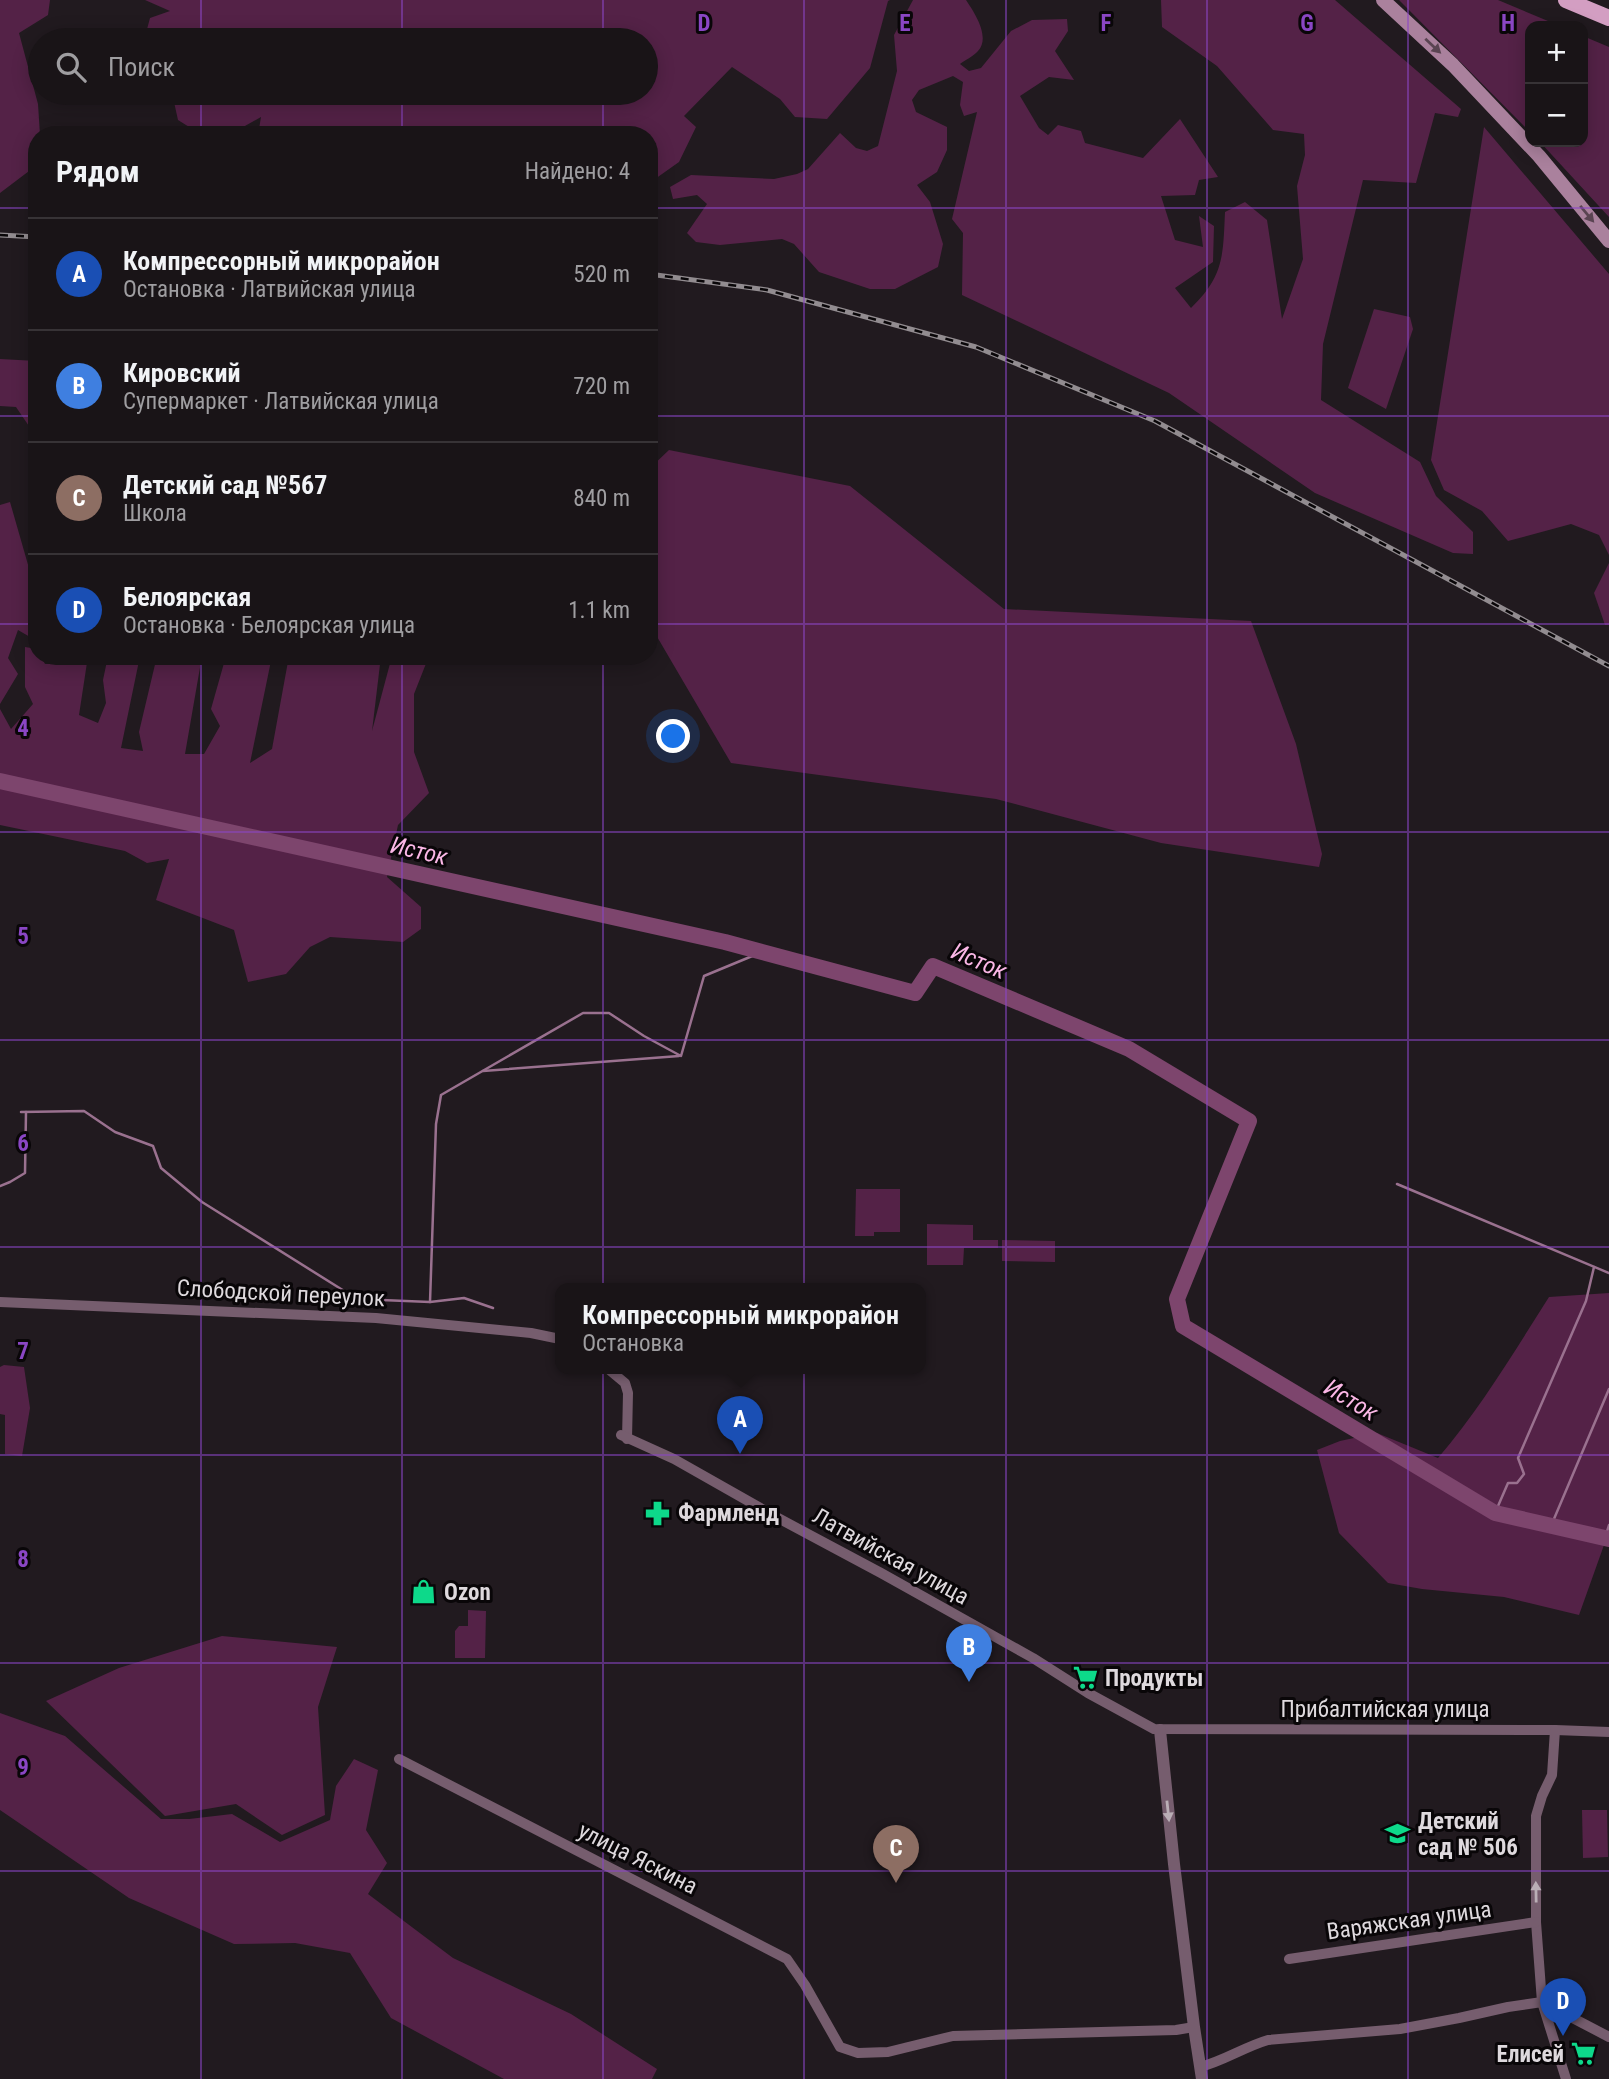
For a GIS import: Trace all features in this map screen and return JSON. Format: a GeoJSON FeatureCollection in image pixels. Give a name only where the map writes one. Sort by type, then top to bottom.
{"type":"FeatureCollection","features":[{"type":"Feature","properties":{"kind":"main road"},"geometry":{"type":"LineString","coordinates":[[1383,0],[1453,65],[1539,156],[1609,241]]}},
{"type":"Feature","properties":{"kind":"main road"},"geometry":{"type":"LineString","coordinates":[[1566,0],[1609,18]]}},
{"type":"Feature","properties":{"kind":"street","name":"Слободской переулок"},"geometry":{"type":"LineString","coordinates":[[0,1302],[376,1318],[531,1333],[555,1338]]}},
{"type":"Feature","properties":{"kind":"street","name":"Латвийская улица"},"geometry":{"type":"LineString","coordinates":[[615,1374],[625,1382],[628,1393],[624,1437],[674,1459],[1033,1658],[1088,1693],[1160,1730]]}},
{"type":"Feature","properties":{"kind":"street","name":"Прибалтийская улица"},"geometry":{"type":"LineString","coordinates":[[1160,1730],[1609,1732]]}},
{"type":"Feature","properties":{"kind":"street"},"geometry":{"type":"LineString","coordinates":[[1160,1730],[1201,2073],[1252,2045],[1268,2040],[1401,2029],[1542,2002],[1609,2037]]}},
{"type":"Feature","properties":{"kind":"street"},"geometry":{"type":"LineString","coordinates":[[1555,1730],[1552,1776],[1536,1816],[1536,1922],[1542,2002],[1566,2079]]}},
{"type":"Feature","properties":{"kind":"street","name":"улица Яскина"},"geometry":{"type":"LineString","coordinates":[[399,1759],[787,1959],[840,2047],[858,2053],[888,2052],[953,2036],[1176,2030],[1194,2026]]}},
{"type":"Feature","properties":{"kind":"street","name":"Варяжская улица"},"geometry":{"type":"LineString","coordinates":[[1289,1959],[1536,1922]]}},
{"type":"Feature","properties":{"kind":"shaded area"},"geometry":{"type":"Polygon","coordinates":[[[0,0],[50,0],[48,15],[19,33],[28,67],[28,105],[38,105],[39,126],[28,126],[28,172],[0,193],[0,0]]]}},
{"type":"Feature","properties":{"kind":"shaded area"},"geometry":{"type":"Polygon","coordinates":[[[145,0],[890,0],[870,68],[827,119],[795,117],[780,99],[732,67],[684,116],[696,127],[679,162],[658,177],[658,126],[260,126],[261,117],[245,126],[188,126],[178,120],[175,105],[658,105],[658,28],[147,28],[150,18],[170,11],[145,0]]]}},
{"type":"Feature","properties":{"kind":"shaded area"},"geometry":{"type":"Polygon","coordinates":[[[913,0],[966,0],[980,25],[983,39],[978,51],[960,64],[969,71],[981,68],[1011,31],[1032,20],[1067,19],[1068,31],[1055,51],[1074,80],[1049,77],[1020,96],[1039,128],[1048,135],[1058,125],[1081,131],[1085,143],[1143,158],[1180,119],[1218,177],[1199,180],[1195,195],[1161,196],[1175,240],[1203,247],[1199,216],[1214,226],[1213,262],[1175,288],[1191,308],[1210,286],[1220,264],[1225,212],[1245,202],[1267,220],[1282,319],[1303,259],[1297,186],[1305,155],[1304,134],[1273,130],[1217,66],[1162,27],[1161,0],[1335,0],[1461,109],[1458,117],[1435,113],[1416,183],[1363,180],[1323,344],[1321,400],[1420,462],[1436,496],[1473,532],[1473,554],[1453,553],[1315,493],[1169,393],[962,295],[963,233],[952,219],[977,112],[964,116],[960,105],[963,82],[953,76],[919,90],[912,100],[916,112],[947,127],[947,150],[937,172],[917,185],[930,202],[943,244],[938,267],[895,289],[870,289],[819,272],[794,244],[782,239],[720,245],[696,242],[687,233],[707,204],[697,195],[673,199],[670,187],[691,175],[774,179],[797,174],[808,169],[840,133],[856,148],[867,151],[878,146],[897,71],[894,35],[913,0]]]}},
{"type":"Feature","properties":{"kind":"shaded area"},"geometry":{"type":"Polygon","coordinates":[[[1399,0],[1498,0],[1548,21],[1525,21],[1525,127],[1399,0]]]}},
{"type":"Feature","properties":{"kind":"shaded area"},"geometry":{"type":"Polygon","coordinates":[[[1588,38],[1609,47],[1609,217],[1545,147],[1588,147],[1588,38]]]}},
{"type":"Feature","properties":{"kind":"shaded area"},"geometry":{"type":"Polygon","coordinates":[[[1484,127],[1609,274],[1609,555],[1599,535],[1571,524],[1508,541],[1482,511],[1444,490],[1431,460],[1484,127]]]}},
{"type":"Feature","properties":{"kind":"shaded area"},"geometry":{"type":"Polygon","coordinates":[[[1374,309],[1410,317],[1413,329],[1386,409],[1348,388],[1374,309]]]}},
{"type":"Feature","properties":{"kind":"shaded area"},"geometry":{"type":"Polygon","coordinates":[[[0,359],[28,361],[28,425],[16,407],[0,406],[0,359]]]}},
{"type":"Feature","properties":{"kind":"shaded area"},"geometry":{"type":"Polygon","coordinates":[[[669,450],[850,486],[1004,609],[1251,621],[1296,744],[1322,854],[1319,867],[1161,843],[996,799],[731,763],[658,638],[658,460],[669,450]]]}},
{"type":"Feature","properties":{"kind":"shaded area"},"geometry":{"type":"Polygon","coordinates":[[[10,502],[28,565],[28,636],[18,630],[8,658],[18,674],[0,704],[0,505],[10,502]]]}},
{"type":"Feature","properties":{"kind":"shaded area"},"geometry":{"type":"Polygon","coordinates":[[[1609,563],[1609,625],[1605,625],[1594,593],[1609,563]]]}},
{"type":"Feature","properties":{"kind":"shaded area"},"geometry":{"type":"Polygon","coordinates":[[[25,647],[28,648],[28,665],[87,665],[79,715],[98,723],[106,703],[103,680],[106,665],[138,665],[121,748],[143,751],[139,732],[155,665],[200,665],[185,754],[204,754],[220,726],[211,709],[223,665],[270,665],[250,763],[272,749],[287,665],[380,665],[372,731],[390,665],[425,665],[414,694],[414,752],[429,793],[398,825],[387,877],[421,907],[421,929],[403,942],[330,937],[310,947],[286,974],[248,982],[234,930],[156,900],[169,859],[147,863],[125,851],[0,825],[0,709],[11,729],[33,704],[25,687],[25,647]]]}},
{"type":"Feature","properties":{"kind":"shaded area"},"geometry":{"type":"Polygon","coordinates":[[[856,1189],[900,1189],[900,1232],[874,1232],[874,1236],[855,1236],[856,1189]]]}},
{"type":"Feature","properties":{"kind":"shaded area"},"geometry":{"type":"Polygon","coordinates":[[[927,1224],[973,1225],[973,1240],[998,1240],[998,1248],[964,1248],[963,1265],[927,1265],[927,1224]]]}},
{"type":"Feature","properties":{"kind":"shaded area"},"geometry":{"type":"Polygon","coordinates":[[[1002,1240],[1055,1241],[1055,1262],[1002,1261],[1002,1240]]]}},
{"type":"Feature","properties":{"kind":"shaded area"},"geometry":{"type":"Polygon","coordinates":[[[1609,1293],[1609,1531],[1579,1615],[1504,1597],[1388,1583],[1339,1533],[1317,1450],[1340,1441],[1377,1433],[1438,1458],[1482,1400],[1549,1297],[1609,1293]]]}},
{"type":"Feature","properties":{"kind":"shaded area"},"geometry":{"type":"Polygon","coordinates":[[[0,1367],[24,1367],[30,1408],[22,1456],[5,1454],[5,1415],[0,1414],[0,1367]]]}},
{"type":"Feature","properties":{"kind":"shaded area"},"geometry":{"type":"Polygon","coordinates":[[[468,1610],[486,1611],[485,1658],[455,1658],[455,1631],[459,1626],[468,1626],[468,1610]]]}},
{"type":"Feature","properties":{"kind":"shaded area"},"geometry":{"type":"Polygon","coordinates":[[[222,1636],[337,1647],[318,1707],[325,1815],[282,1835],[236,1804],[165,1816],[46,1701],[119,1668],[222,1636]]]}},
{"type":"Feature","properties":{"kind":"shaded area"},"geometry":{"type":"Polygon","coordinates":[[[0,1713],[65,1736],[161,1819],[232,1814],[280,1842],[330,1820],[336,1786],[354,1759],[378,1770],[366,1830],[387,1863],[368,1894],[453,1958],[571,2014],[657,2069],[652,2079],[504,2079],[391,2018],[350,1953],[295,1943],[234,1944],[129,1898],[0,1810],[0,1713]]]}},
{"type":"Feature","properties":{"kind":"shaded area"},"geometry":{"type":"Polygon","coordinates":[[[1582,1810],[1607,1810],[1608,1857],[1583,1858],[1582,1810]]]}},
{"type":"Feature","properties":{"kind":"waterway","name":"Исток"},"geometry":{"type":"LineString","coordinates":[[0,781],[725,942],[915,993],[933,966],[1129,1049],[1249,1121],[1177,1299],[1183,1326],[1495,1513],[1609,1539]]}},
{"type":"Feature","properties":{"kind":"waterway"},"geometry":{"type":"LineString","coordinates":[[430,1302],[436,1124],[441,1095],[583,1013],[609,1013],[681,1056],[704,976],[762,952]]}},
{"type":"Feature","properties":{"kind":"waterway"},"geometry":{"type":"LineString","coordinates":[[483,1071],[679,1056]]}},
{"type":"Feature","properties":{"kind":"waterway"},"geometry":{"type":"LineString","coordinates":[[21,1112],[84,1111],[115,1132],[153,1146],[161,1168],[202,1202],[357,1299],[430,1302],[464,1298],[493,1308]]}},
{"type":"Feature","properties":{"kind":"waterway"},"geometry":{"type":"LineString","coordinates":[[0,1186],[25,1173],[26,1112]]}},
{"type":"Feature","properties":{"kind":"waterway"},"geometry":{"type":"LineString","coordinates":[[1397,1184],[1609,1273]]}},
{"type":"Feature","properties":{"kind":"waterway"},"geometry":{"type":"LineString","coordinates":[[1495,1513],[1508,1483],[1517,1483],[1524,1474],[1518,1458],[1586,1301],[1594,1267]]}},
{"type":"Feature","properties":{"kind":"waterway"},"geometry":{"type":"LineString","coordinates":[[1551,1526],[1609,1389]]}},
{"type":"Feature","properties":{"kind":"waterway"},"geometry":{"type":"LineString","coordinates":[[1605,1538],[1609,1525]]}},
{"type":"Feature","properties":{"kind":"railway"},"geometry":{"type":"LineString","coordinates":[[0,235],[28,237]]}},
{"type":"Feature","properties":{"kind":"railway"},"geometry":{"type":"LineString","coordinates":[[658,275],[767,290],[976,347],[1155,421],[1609,666]]}},
{"type":"Feature","properties":{"kind":"place","name":"Компрессорный микрорайон"},"geometry":{"type":"Point","coordinates":[740,1454]}},
{"type":"Feature","properties":{"kind":"place","name":"Фармленд"},"geometry":{"type":"Point","coordinates":[658,1513]}},
{"type":"Feature","properties":{"kind":"place","name":"Ozon"},"geometry":{"type":"Point","coordinates":[424,1592]}},
{"type":"Feature","properties":{"kind":"place","name":"Продукты"},"geometry":{"type":"Point","coordinates":[1085,1678]}},
{"type":"Feature","properties":{"kind":"place","name":"Кировский"},"geometry":{"type":"Point","coordinates":[969,1682]}},
{"type":"Feature","properties":{"kind":"place","name":"Детский сад № 506"},"geometry":{"type":"Point","coordinates":[1398,1834]}},
{"type":"Feature","properties":{"kind":"place","name":"Детский сад №567"},"geometry":{"type":"Point","coordinates":[896,1883]}},
{"type":"Feature","properties":{"kind":"place","name":"Белоярская"},"geometry":{"type":"Point","coordinates":[1563,2036]}},
{"type":"Feature","properties":{"kind":"place","name":"Елисей"},"geometry":{"type":"Point","coordinates":[1584,2054]}}]}
